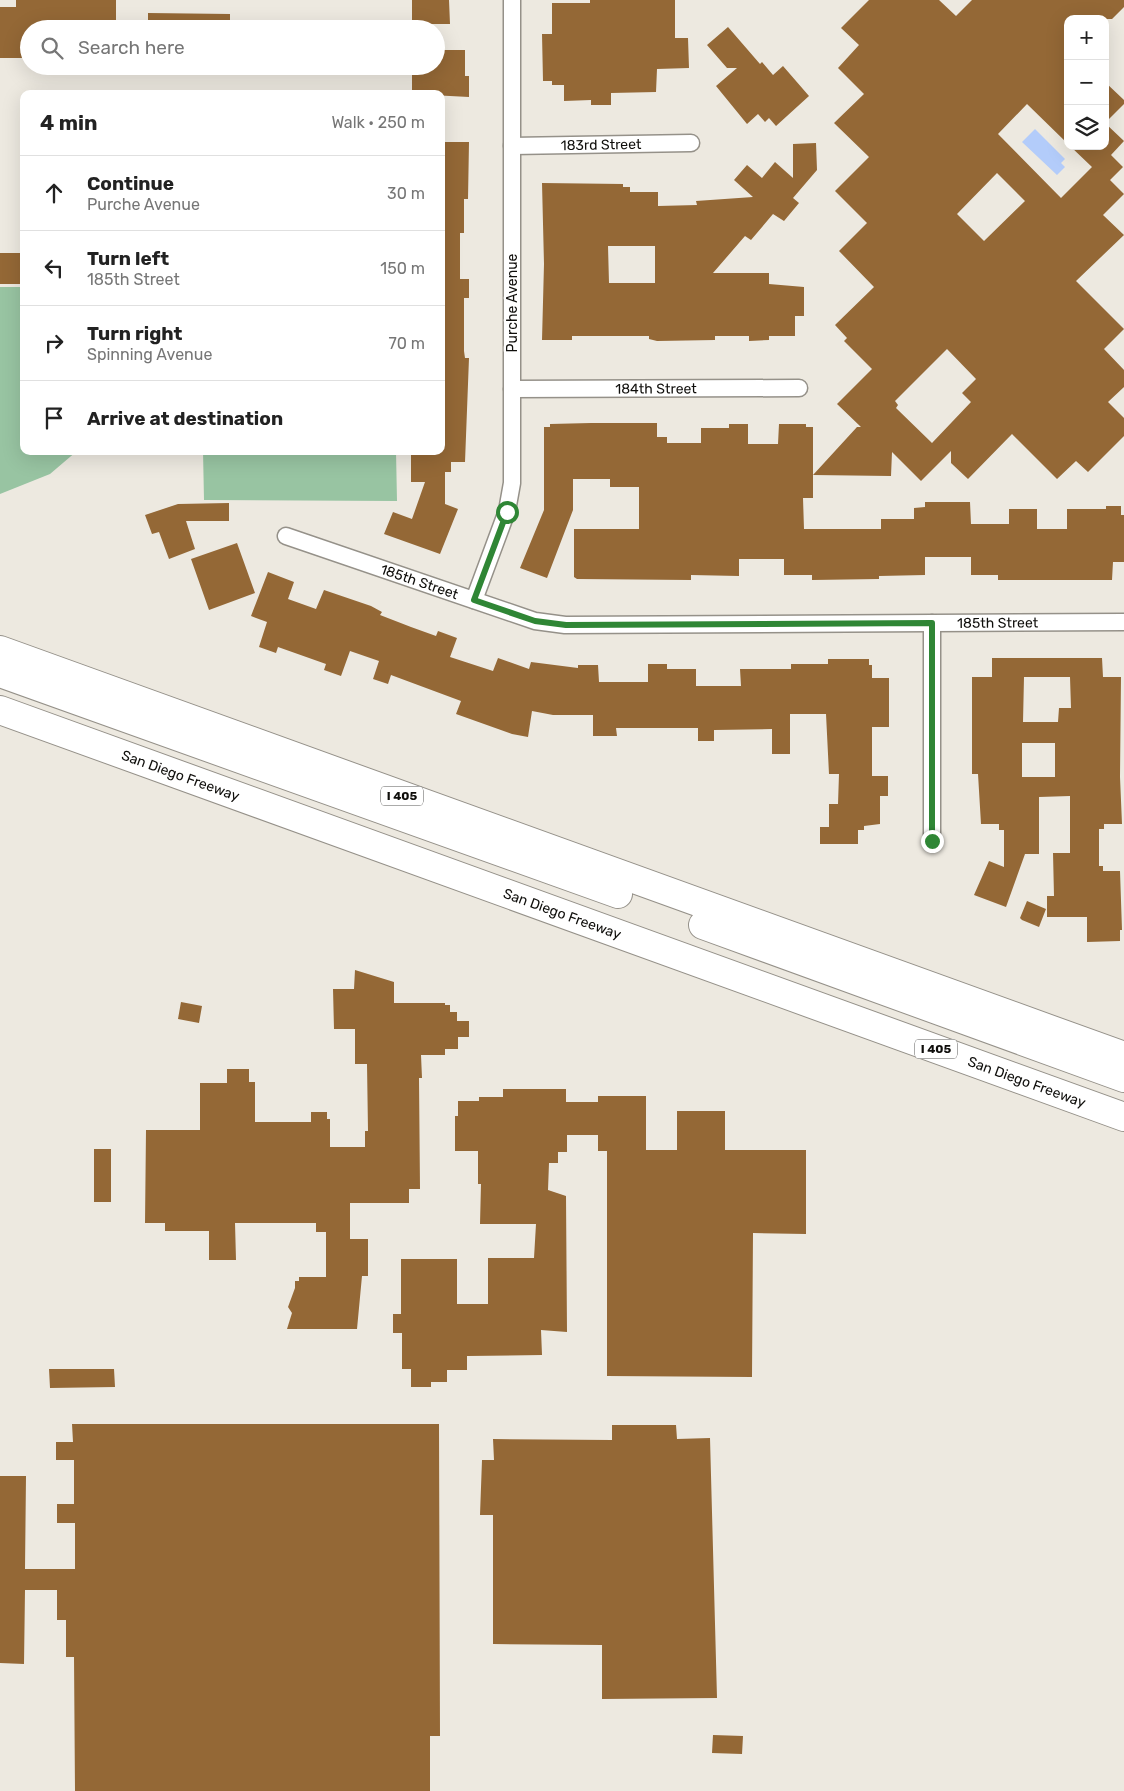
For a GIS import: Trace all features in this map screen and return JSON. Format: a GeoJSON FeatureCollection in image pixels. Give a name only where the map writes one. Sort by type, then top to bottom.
{"type":"FeatureCollection","features":[{"type":"Feature","properties":{"kind":"highway","name":"I 405"},"geometry":{"type":"LineString","coordinates":[[0,650],[1118,1083]]}},
{"type":"Feature","properties":{"kind":"highway"},"geometry":{"type":"LineString","coordinates":[[0,673],[1118,1083]]}},
{"type":"Feature","properties":{"kind":"highway","name":"San Diego Freeway"},"geometry":{"type":"LineString","coordinates":[[0,710],[761,985],[1118,1083]]}},
{"type":"Feature","properties":{"kind":"street","name":"Purche Avenue"},"geometry":{"type":"LineString","coordinates":[[474,600],[507,512],[512,483],[512,0]]}},
{"type":"Feature","properties":{"kind":"street","name":"183rd Street"},"geometry":{"type":"LineString","coordinates":[[512,146],[691,143]]}},
{"type":"Feature","properties":{"kind":"street","name":"184th Street"},"geometry":{"type":"LineString","coordinates":[[512,389],[799,388]]}},
{"type":"Feature","properties":{"kind":"street","name":"185th Street"},"geometry":{"type":"LineString","coordinates":[[286,536],[535,621],[566,625],[1124,622]]}},
{"type":"Feature","properties":{"kind":"street"},"geometry":{"type":"LineString","coordinates":[[932,623],[932,841]]}},
{"type":"Feature","properties":{"kind":"green space"},"geometry":{"type":"Polygon","coordinates":[[[0,287],[20,287],[20,455],[72,455],[50,474],[0,494],[0,287]]]}},
{"type":"Feature","properties":{"kind":"green space"},"geometry":{"type":"Polygon","coordinates":[[[203,455],[396,455],[397,501],[204,500],[203,455]]]}},
{"type":"Feature","properties":{"kind":"water"},"geometry":{"type":"Polygon","coordinates":[[[1035,129],[1065,159],[1061,163],[1065,167],[1057,175],[1022,142],[1035,129]]]}},
{"type":"Feature","properties":{"kind":"building"},"geometry":{"type":"Polygon","coordinates":[[[16,0],[116,0],[116,20],[20,20],[20,58],[0,58],[0,7],[16,7],[16,0]]]}},
{"type":"Feature","properties":{"kind":"building"},"geometry":{"type":"Polygon","coordinates":[[[412,0],[449,0],[450,24],[445,24],[445,20],[412,20],[412,0]]]}},
{"type":"Feature","properties":{"kind":"building"},"geometry":{"type":"Polygon","coordinates":[[[590,0],[675,0],[675,38],[688,38],[689,68],[657,69],[656,92],[611,93],[611,105],[591,105],[591,100],[564,101],[564,85],[552,85],[552,81],[543,81],[542,34],[552,34],[552,3],[590,3],[590,0]]]}},
{"type":"Feature","properties":{"kind":"building"},"geometry":{"type":"Polygon","coordinates":[[[869,0],[939,0],[956,16],[972,0],[1124,0],[1124,7],[1112,19],[1109,19],[1109,15],[1064,15],[1064,140],[1027,104],[998,134],[1061,198],[1092,167],[1074,150],[1109,150],[1109,127],[1124,141],[1111,155],[1123,167],[1110,180],[1124,194],[1103,215],[1124,235],[1076,281],[1124,329],[1104,349],[1124,370],[1124,387],[1108,402],[1124,418],[1124,436],[1088,472],[1076,461],[1057,479],[1012,434],[968,479],[951,463],[951,451],[921,481],[892,452],[891,476],[813,475],[857,427],[861,427],[837,404],[872,369],[844,341],[847,338],[835,325],[874,287],[839,251],[867,223],[835,191],[869,157],[834,123],[864,94],[838,68],[859,45],[841,28],[869,0]],[[997,173],[957,214],[984,241],[1025,201],[997,173]],[[947,349],[895,401],[898,405],[896,408],[932,443],[971,402],[962,393],[976,379],[947,349]]]}},
{"type":"Feature","properties":{"kind":"building"},"geometry":{"type":"Polygon","coordinates":[[[148,13],[230,14],[230,20],[148,20],[148,13]]]}},
{"type":"Feature","properties":{"kind":"building"},"geometry":{"type":"Polygon","coordinates":[[[728,27],[760,64],[762,62],[773,75],[783,66],[809,96],[776,126],[769,118],[765,122],[758,114],[747,124],[716,86],[737,68],[727,68],[707,45],[728,27]]]}},
{"type":"Feature","properties":{"kind":"building"},"geometry":{"type":"Polygon","coordinates":[[[445,50],[465,50],[465,76],[469,76],[469,97],[445,96],[445,90],[412,90],[412,75],[445,75],[445,50]]]}},
{"type":"Feature","properties":{"kind":"building"},"geometry":{"type":"Polygon","coordinates":[[[1109,86],[1124,100],[1124,104],[1109,119],[1109,86]]]}},
{"type":"Feature","properties":{"kind":"building"},"geometry":{"type":"Polygon","coordinates":[[[445,142],[469,142],[468,199],[464,199],[464,233],[460,233],[460,279],[469,279],[469,298],[464,298],[464,351],[465,358],[469,358],[465,462],[451,462],[451,472],[445,472],[445,504],[458,509],[440,554],[384,534],[393,512],[412,519],[425,482],[411,482],[411,455],[445,455],[445,142]]]}},
{"type":"Feature","properties":{"kind":"building"},"geometry":{"type":"Polygon","coordinates":[[[816,143],[817,170],[793,198],[799,203],[784,221],[773,214],[751,240],[745,236],[713,273],[769,273],[769,284],[804,287],[804,316],[795,316],[795,336],[769,336],[769,340],[749,341],[749,336],[715,336],[715,340],[657,341],[649,339],[649,336],[572,336],[572,340],[542,340],[544,264],[542,183],[623,184],[623,187],[630,187],[630,192],[658,192],[658,206],[697,205],[696,201],[753,197],[734,180],[747,165],[762,178],[775,162],[793,178],[793,144],[816,143]],[[608,246],[609,283],[655,283],[655,246],[608,246]]]}},
{"type":"Feature","properties":{"kind":"building"},"geometry":{"type":"Polygon","coordinates":[[[0,253],[20,253],[20,284],[0,284],[0,253]]]}},
{"type":"Feature","properties":{"kind":"building"},"geometry":{"type":"Polygon","coordinates":[[[657,423],[657,437],[667,437],[667,443],[701,443],[701,428],[729,428],[729,424],[748,424],[748,444],[778,444],[779,424],[806,424],[806,427],[813,427],[813,498],[803,498],[804,529],[881,529],[881,519],[914,519],[914,508],[925,507],[925,502],[970,502],[971,524],[1009,524],[1009,509],[1037,509],[1037,529],[1067,529],[1067,509],[1106,509],[1106,506],[1121,506],[1121,515],[1124,515],[1124,562],[1113,562],[1112,580],[998,580],[998,575],[971,575],[971,557],[925,557],[925,575],[879,576],[879,579],[812,580],[812,575],[784,575],[784,559],[739,559],[739,576],[691,575],[691,580],[577,579],[574,577],[574,529],[639,529],[639,487],[610,487],[610,479],[573,479],[573,510],[547,578],[520,568],[544,510],[544,427],[550,427],[550,424],[657,423]]]}},
{"type":"Feature","properties":{"kind":"building"},"geometry":{"type":"Polygon","coordinates":[[[229,503],[229,521],[186,521],[195,549],[169,559],[159,532],[152,534],[145,515],[178,504],[229,503]]]}},
{"type":"Feature","properties":{"kind":"building"},"geometry":{"type":"Polygon","coordinates":[[[237,543],[255,593],[209,610],[191,559],[237,543]]]}},
{"type":"Feature","properties":{"kind":"building"},"geometry":{"type":"Polygon","coordinates":[[[268,572],[294,582],[288,599],[316,609],[324,590],[371,606],[382,612],[380,615],[411,627],[436,636],[438,631],[457,638],[450,657],[493,671],[498,658],[529,669],[531,662],[578,668],[578,665],[598,665],[599,682],[648,682],[648,664],[667,664],[667,669],[696,669],[696,686],[741,686],[740,669],[791,669],[791,664],[828,664],[828,659],[869,659],[869,665],[872,665],[872,678],[889,678],[889,727],[872,727],[872,776],[888,776],[888,796],[880,796],[880,824],[864,826],[864,830],[858,830],[858,844],[820,844],[820,827],[829,827],[829,804],[838,804],[839,774],[829,774],[826,714],[790,714],[790,754],[772,754],[772,729],[714,730],[714,741],[698,741],[698,728],[616,728],[617,736],[593,736],[593,715],[553,715],[532,711],[528,737],[512,734],[456,714],[461,701],[391,675],[388,684],[373,679],[379,661],[350,651],[341,676],[324,670],[326,664],[278,647],[276,653],[259,647],[267,622],[251,616],[268,572]]]}},
{"type":"Feature","properties":{"kind":"building"},"geometry":{"type":"Polygon","coordinates":[[[992,658],[1102,658],[1103,677],[1121,677],[1120,777],[1122,824],[1104,824],[1104,829],[1099,829],[1099,866],[1103,866],[1103,871],[1120,871],[1122,930],[1120,930],[1120,941],[1087,942],[1087,917],[1047,917],[1047,896],[1054,896],[1053,853],[1070,853],[1070,796],[1039,797],[1039,854],[1025,854],[1006,907],[974,895],[989,861],[1004,867],[1004,830],[999,830],[999,824],[981,824],[978,774],[972,774],[972,677],[992,677],[992,658]],[[1024,677],[1023,722],[1058,722],[1059,708],[1071,708],[1070,677],[1024,677]],[[1022,743],[1022,777],[1055,777],[1055,743],[1022,743]]]}},
{"type":"Feature","properties":{"kind":"building"},"geometry":{"type":"Polygon","coordinates":[[[1027,901],[1046,909],[1039,927],[1020,918],[1027,901]]]}},
{"type":"Feature","properties":{"kind":"building"},"geometry":{"type":"Polygon","coordinates":[[[355,970],[394,982],[394,1003],[445,1003],[445,1005],[450,1005],[450,1012],[457,1012],[457,1021],[469,1021],[469,1037],[458,1037],[458,1049],[445,1049],[445,1055],[421,1055],[422,1078],[419,1078],[420,1189],[409,1189],[409,1203],[350,1203],[350,1239],[368,1239],[368,1276],[362,1276],[357,1329],[287,1329],[292,1313],[288,1307],[295,1288],[295,1281],[299,1281],[299,1277],[326,1277],[326,1232],[316,1232],[316,1223],[235,1223],[236,1260],[209,1260],[209,1231],[165,1231],[165,1223],[145,1223],[146,1130],[200,1130],[200,1083],[227,1083],[227,1069],[249,1069],[249,1082],[255,1082],[255,1122],[311,1122],[311,1112],[327,1112],[327,1119],[330,1119],[330,1147],[365,1147],[365,1131],[368,1131],[367,1064],[355,1064],[355,1029],[334,1029],[333,989],[354,989],[355,970]]]}},
{"type":"Feature","properties":{"kind":"building"},"geometry":{"type":"Polygon","coordinates":[[[181,1002],[202,1006],[199,1023],[178,1019],[181,1002]]]}},
{"type":"Feature","properties":{"kind":"building"},"geometry":{"type":"Polygon","coordinates":[[[503,1089],[566,1089],[566,1102],[598,1102],[598,1096],[646,1096],[646,1150],[677,1150],[677,1111],[725,1111],[725,1150],[806,1150],[806,1234],[753,1233],[752,1377],[607,1376],[607,1151],[598,1151],[598,1135],[567,1135],[567,1152],[558,1152],[558,1163],[549,1163],[548,1190],[566,1196],[567,1332],[541,1330],[542,1355],[467,1356],[467,1370],[447,1370],[447,1382],[431,1382],[431,1387],[411,1387],[411,1369],[402,1369],[402,1333],[393,1333],[393,1314],[401,1314],[401,1259],[457,1259],[457,1304],[488,1304],[488,1258],[534,1258],[536,1224],[480,1224],[481,1184],[478,1184],[478,1151],[455,1151],[455,1116],[458,1116],[458,1101],[479,1101],[479,1097],[503,1097],[503,1089]]]}},
{"type":"Feature","properties":{"kind":"building"},"geometry":{"type":"Polygon","coordinates":[[[94,1149],[111,1149],[111,1202],[94,1202],[94,1149]]]}},
{"type":"Feature","properties":{"kind":"building"},"geometry":{"type":"Polygon","coordinates":[[[49,1369],[114,1369],[115,1387],[50,1388],[49,1369]]]}},
{"type":"Feature","properties":{"kind":"building"},"geometry":{"type":"Polygon","coordinates":[[[72,1424],[439,1424],[440,1736],[430,1736],[430,1791],[75,1791],[74,1657],[66,1657],[66,1620],[57,1620],[57,1590],[25,1590],[24,1664],[0,1663],[0,1476],[26,1476],[25,1569],[75,1569],[75,1523],[57,1523],[57,1504],[74,1504],[74,1460],[56,1460],[56,1442],[73,1442],[72,1424]]]}},
{"type":"Feature","properties":{"kind":"building"},"geometry":{"type":"Polygon","coordinates":[[[612,1425],[676,1425],[677,1439],[710,1438],[717,1698],[602,1699],[602,1645],[493,1644],[493,1515],[480,1515],[482,1460],[494,1460],[493,1439],[612,1440],[612,1425]]]}},
{"type":"Feature","properties":{"kind":"building"},"geometry":{"type":"Polygon","coordinates":[[[713,1735],[743,1736],[742,1754],[712,1753],[713,1735]]]}},
{"type":"Feature","properties":{"kind":"route"},"geometry":{"type":"LineString","coordinates":[[507,512],[474,600],[535,621],[566,625],[932,623],[932,841]]}}]}
